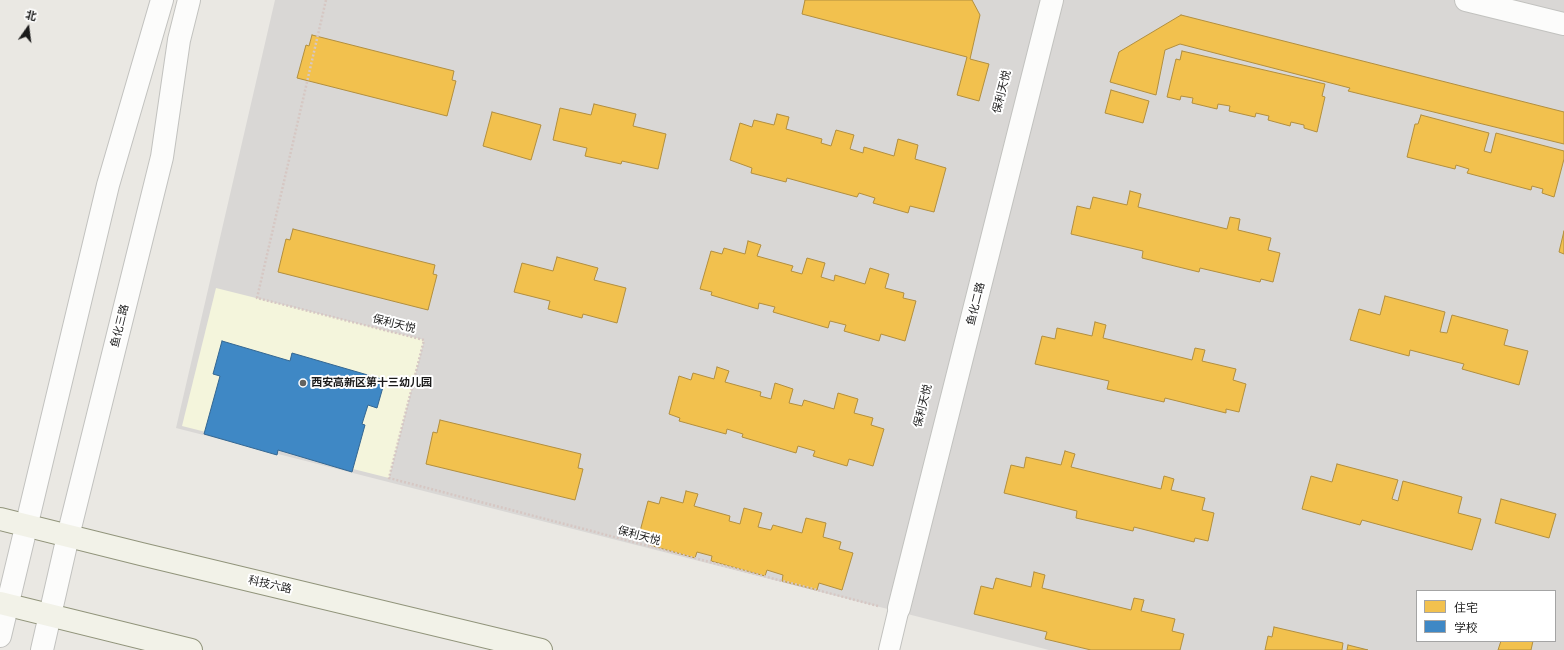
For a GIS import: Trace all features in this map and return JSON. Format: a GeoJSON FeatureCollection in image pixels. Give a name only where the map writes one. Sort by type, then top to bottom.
{"type":"FeatureCollection","features":[{"type":"Feature","properties":{"kind":"main road","name":"科技六路"},"geometry":{"type":"LineString","coordinates":[[0,519],[541,650]]}},
{"type":"Feature","properties":{"kind":"main road"},"geometry":{"type":"LineString","coordinates":[[4,604],[191,650]]}},
{"type":"Feature","properties":{"kind":"street"},"geometry":{"type":"LineString","coordinates":[[0,636],[4,604],[26,525],[108,185],[154,32],[162,0]]}},
{"type":"Feature","properties":{"kind":"street","name":"鱼化三路"},"geometry":{"type":"LineString","coordinates":[[42,650],[68,536],[162,157],[179,40],[189,0]]}},
{"type":"Feature","properties":{"kind":"street","name":"鱼化二路"},"geometry":{"type":"LineString","coordinates":[[891,604],[1052,0]]}},
{"type":"Feature","properties":{"kind":"street"},"geometry":{"type":"LineString","coordinates":[[1466,0],[1564,24]]}},
{"type":"Feature","properties":{"kind":"street"},"geometry":{"type":"LineString","coordinates":[[889,650],[891,604]]}},
{"type":"Feature","properties":{"kind":"path","name":"保利天悦"},"geometry":{"type":"LineString","coordinates":[[326,0],[257,298],[424,340],[389,478],[880,607],[891,604]]}},
{"type":"Feature","properties":{"kind":"shaded area"},"geometry":{"type":"Polygon","coordinates":[[[275,0],[1564,0],[1564,650],[1049,650],[176,428],[275,0]]]}},
{"type":"Feature","properties":{"kind":"shaded area","name":"西安高新区第十三幼儿园"},"geometry":{"type":"Polygon","coordinates":[[[216,288],[424,340],[389,478],[182,426],[216,288]]]}},
{"type":"Feature","properties":{"kind":"building: 住宅"},"geometry":{"type":"Polygon","coordinates":[[[805,0],[972,0],[980,15],[970,59],[989,64],[979,101],[957,95],[967,57],[802,14],[805,0]]]}},
{"type":"Feature","properties":{"kind":"building: 住宅"},"geometry":{"type":"Polygon","coordinates":[[[1181,15],[1564,112],[1564,144],[1348,91],[1350,88],[1180,44],[1165,50],[1156,95],[1110,82],[1119,52],[1181,15]]]}},
{"type":"Feature","properties":{"kind":"building: 住宅"},"geometry":{"type":"Polygon","coordinates":[[[312,35],[454,71],[452,80],[456,81],[447,116],[297,78],[306,45],[309,46],[312,35]]]}},
{"type":"Feature","properties":{"kind":"building: 住宅"},"geometry":{"type":"Polygon","coordinates":[[[1182,51],[1325,84],[1322,96],[1325,97],[1317,132],[1304,128],[1304,125],[1291,122],[1290,126],[1268,120],[1269,116],[1256,113],[1255,117],[1229,111],[1230,106],[1218,104],[1217,109],[1192,103],[1193,98],[1181,96],[1180,100],[1167,97],[1176,59],[1180,60],[1182,51]]]}},
{"type":"Feature","properties":{"kind":"building: 住宅"},"geometry":{"type":"Polygon","coordinates":[[[1111,90],[1149,101],[1143,123],[1105,113],[1111,90]]]}},
{"type":"Feature","properties":{"kind":"building: 住宅"},"geometry":{"type":"Polygon","coordinates":[[[594,104],[636,114],[633,126],[666,134],[658,169],[622,161],[621,164],[585,156],[587,148],[553,140],[560,108],[591,115],[594,104]]]}},
{"type":"Feature","properties":{"kind":"building: 住宅"},"geometry":{"type":"Polygon","coordinates":[[[492,112],[541,125],[531,160],[483,146],[492,112]]]}},
{"type":"Feature","properties":{"kind":"building: 住宅"},"geometry":{"type":"Polygon","coordinates":[[[777,114],[789,117],[786,129],[822,139],[821,143],[831,146],[836,130],[854,135],[850,149],[863,153],[864,147],[894,156],[898,139],[918,145],[915,159],[946,168],[934,212],[910,206],[908,213],[873,203],[875,198],[859,193],[857,197],[787,178],[786,182],[751,173],[752,168],[730,160],[740,123],[752,127],[754,120],[774,125],[777,114]]]}},
{"type":"Feature","properties":{"kind":"building: 住宅"},"geometry":{"type":"Polygon","coordinates":[[[1421,115],[1489,133],[1484,151],[1491,153],[1496,133],[1564,151],[1564,159],[1554,197],[1542,193],[1543,189],[1532,186],[1531,190],[1467,173],[1469,169],[1456,165],[1455,169],[1407,157],[1415,124],[1418,124],[1421,115]]]}},
{"type":"Feature","properties":{"kind":"building: 住宅"},"geometry":{"type":"Polygon","coordinates":[[[1130,191],[1141,194],[1138,207],[1227,229],[1230,217],[1240,219],[1238,230],[1271,238],[1268,250],[1280,253],[1273,282],[1261,279],[1260,282],[1200,268],[1199,272],[1142,258],[1143,251],[1071,234],[1077,206],[1090,209],[1093,197],[1127,205],[1130,191]]]}},
{"type":"Feature","properties":{"kind":"building: 住宅"},"geometry":{"type":"Polygon","coordinates":[[[293,229],[435,265],[433,274],[437,275],[428,310],[278,272],[286,239],[290,240],[293,229]]]}},
{"type":"Feature","properties":{"kind":"building: 住宅"},"geometry":{"type":"Polygon","coordinates":[[[1564,231],[1564,254],[1559,252],[1564,231]]]}},
{"type":"Feature","properties":{"kind":"building: 住宅"},"geometry":{"type":"Polygon","coordinates":[[[748,241],[761,245],[757,256],[793,266],[791,271],[802,274],[807,258],[825,263],[821,277],[834,281],[835,275],[865,284],[870,268],[889,274],[885,288],[904,293],[903,298],[916,301],[905,341],[881,334],[879,341],[844,331],[846,325],[830,321],[828,328],[773,312],[775,307],[759,303],[758,309],[711,295],[712,292],[700,289],[711,251],[722,254],[724,248],[745,254],[748,241]]]}},
{"type":"Feature","properties":{"kind":"building: 住宅"},"geometry":{"type":"Polygon","coordinates":[[[557,257],[598,268],[594,280],[626,288],[617,323],[583,314],[582,318],[548,309],[550,301],[514,292],[522,263],[553,271],[557,257]]]}},
{"type":"Feature","properties":{"kind":"building: 住宅"},"geometry":{"type":"Polygon","coordinates":[[[1385,296],[1445,312],[1440,332],[1447,333],[1452,315],[1508,330],[1504,345],[1528,351],[1519,385],[1462,369],[1464,364],[1410,350],[1409,356],[1350,340],[1359,309],[1380,315],[1385,296]]]}},
{"type":"Feature","properties":{"kind":"building: 住宅"},"geometry":{"type":"Polygon","coordinates":[[[1095,322],[1106,325],[1103,338],[1192,360],[1195,348],[1205,350],[1202,361],[1236,369],[1233,380],[1246,384],[1239,412],[1226,409],[1226,413],[1165,398],[1164,402],[1107,389],[1109,381],[1035,364],[1042,336],[1055,339],[1057,328],[1092,336],[1095,322]]]}},
{"type":"Feature","properties":{"kind":"building: 住宅"},"geometry":{"type":"Polygon","coordinates":[[[717,367],[729,371],[725,382],[761,392],[760,396],[771,399],[775,383],[793,389],[789,403],[802,406],[804,400],[834,409],[838,393],[858,399],[854,413],[873,418],[871,425],[884,429],[873,466],[849,459],[847,466],[813,456],[815,451],[798,446],[796,453],[742,437],[743,434],[727,429],[726,434],[679,421],[680,418],[669,414],[679,376],[691,380],[693,373],[714,379],[717,367]]]}},
{"type":"Feature","properties":{"kind":"building: 住宅"},"geometry":{"type":"Polygon","coordinates":[[[440,420],[581,454],[578,468],[583,469],[575,500],[426,464],[433,432],[437,433],[440,420]]]}},
{"type":"Feature","properties":{"kind":"building: 住宅"},"geometry":{"type":"Polygon","coordinates":[[[1065,451],[1075,454],[1071,467],[1161,489],[1164,476],[1174,479],[1171,490],[1205,498],[1202,510],[1214,513],[1208,541],[1195,538],[1194,542],[1134,527],[1133,531],[1076,518],[1077,511],[1004,493],[1011,465],[1024,468],[1026,457],[1061,465],[1065,451]]]}},
{"type":"Feature","properties":{"kind":"building: 住宅"},"geometry":{"type":"Polygon","coordinates":[[[1337,464],[1398,480],[1392,499],[1398,501],[1403,481],[1462,497],[1458,513],[1481,519],[1472,550],[1362,520],[1360,525],[1302,509],[1311,476],[1332,482],[1337,464]]]}},
{"type":"Feature","properties":{"kind":"building: 住宅"},"geometry":{"type":"Polygon","coordinates":[[[686,491],[698,494],[694,506],[730,516],[729,521],[740,524],[744,508],[762,513],[758,527],[771,530],[773,525],[802,533],[806,518],[826,523],[823,537],[841,542],[839,549],[853,553],[842,590],[819,583],[817,590],[782,581],[783,575],[767,570],[765,576],[711,561],[712,556],[697,552],[695,558],[649,545],[650,542],[638,539],[648,501],[659,504],[661,497],[683,503],[686,491]]]}},
{"type":"Feature","properties":{"kind":"building: 住宅"},"geometry":{"type":"Polygon","coordinates":[[[1501,499],[1556,514],[1549,538],[1495,523],[1501,499]]]}},
{"type":"Feature","properties":{"kind":"building: 住宅"},"geometry":{"type":"Polygon","coordinates":[[[1034,572],[1045,575],[1042,588],[1131,610],[1134,598],[1144,600],[1141,611],[1175,619],[1172,631],[1184,634],[1180,650],[1091,650],[1045,639],[1047,632],[974,614],[981,586],[993,589],[996,578],[1031,587],[1034,572]]]}},
{"type":"Feature","properties":{"kind":"building: 住宅"},"geometry":{"type":"Polygon","coordinates":[[[1274,627],[1343,643],[1342,650],[1265,650],[1268,636],[1272,637],[1274,627]]]}},
{"type":"Feature","properties":{"kind":"building: 住宅"},"geometry":{"type":"Polygon","coordinates":[[[1501,642],[1533,642],[1531,650],[1498,650],[1501,642]]]}},
{"type":"Feature","properties":{"kind":"building: 住宅"},"geometry":{"type":"Polygon","coordinates":[[[1348,645],[1368,650],[1347,650],[1348,645]]]}},
{"type":"Feature","properties":{"kind":"building: 学校"},"geometry":{"type":"Polygon","coordinates":[[[222,341],[290,361],[292,353],[385,380],[377,408],[368,405],[362,424],[365,425],[352,472],[278,450],[277,455],[204,434],[220,376],[213,374],[222,341]]]}},
{"type":"Feature","properties":{"kind":"place","name":"西安高新区第十三幼儿园"},"geometry":{"type":"Point","coordinates":[303,383]}}]}
